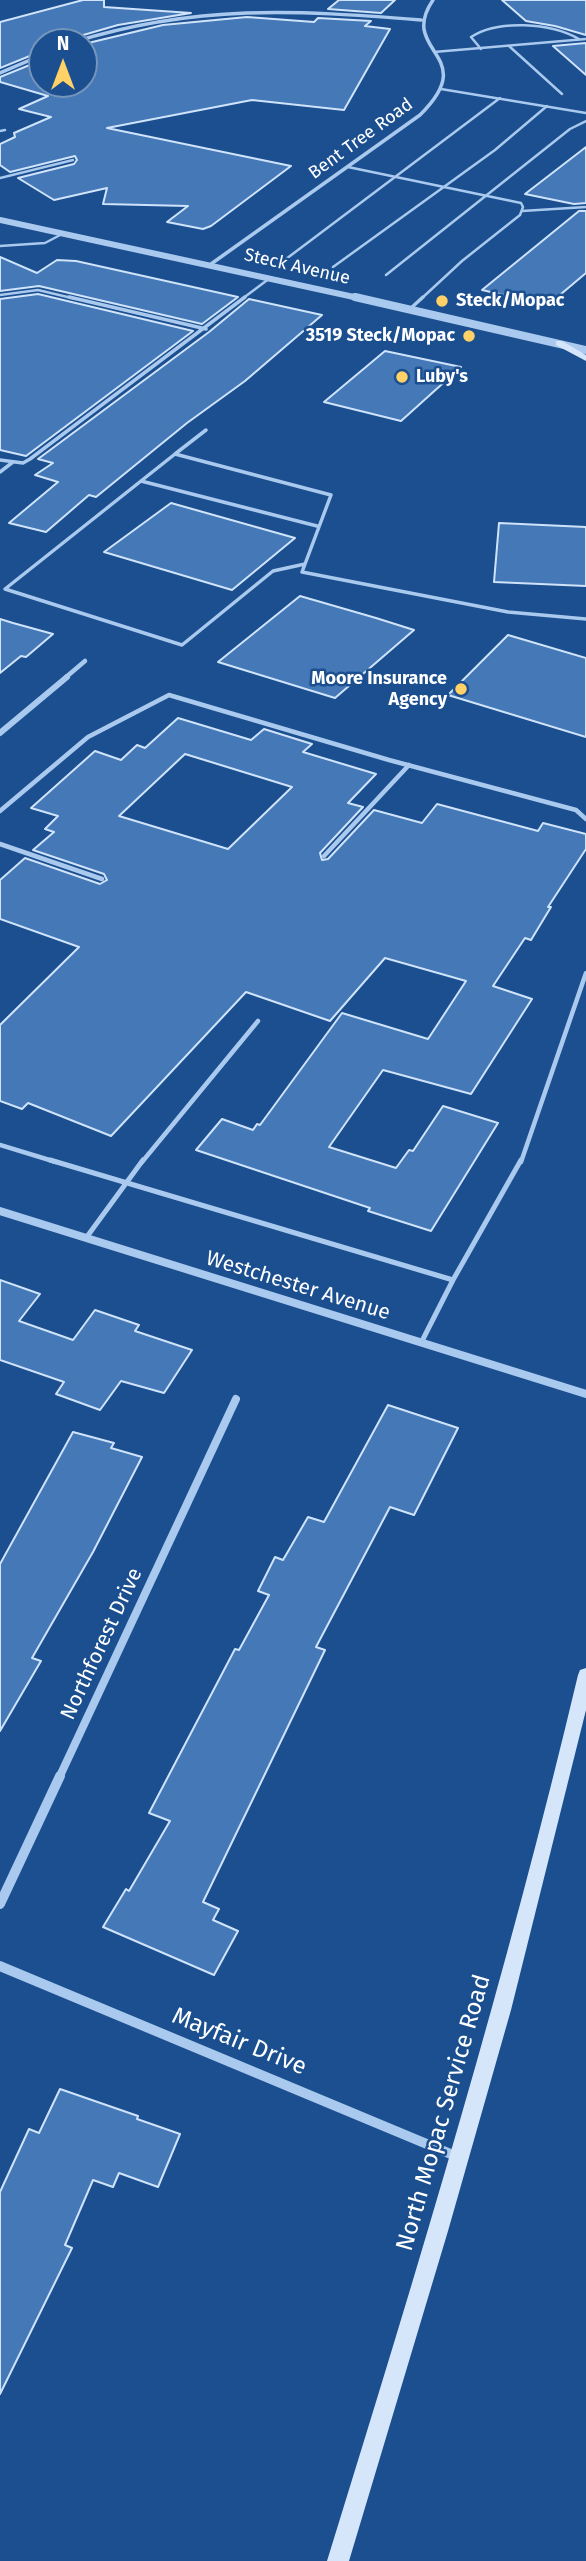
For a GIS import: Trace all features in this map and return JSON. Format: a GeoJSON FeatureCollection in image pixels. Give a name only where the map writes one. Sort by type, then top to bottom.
{"type":"FeatureCollection","features":[{"type":"Feature","properties":{"kind":"main road"},"geometry":{"type":"LineString","coordinates":[[559,343],[586,358]]}},
{"type":"Feature","properties":{"kind":"main road","name":"North Mopac Service Road"},"geometry":{"type":"LineString","coordinates":[[338,2561],[461,2158],[557,1807],[586,1675]]}},
{"type":"Feature","properties":{"kind":"street"},"geometry":{"type":"LineString","coordinates":[[433,0],[421,20],[421,29],[441,63],[444,82],[441,89]]}},
{"type":"Feature","properties":{"kind":"street"},"geometry":{"type":"LineString","coordinates":[[225,8],[295,10],[421,20]]}},
{"type":"Feature","properties":{"kind":"street"},"geometry":{"type":"LineString","coordinates":[[98,34],[133,22],[202,10]]}},
{"type":"Feature","properties":{"kind":"street"},"geometry":{"type":"LineString","coordinates":[[0,73],[28,61]]}},
{"type":"Feature","properties":{"kind":"street","name":"Bent Tree Road"},"geometry":{"type":"LineString","coordinates":[[211,264],[420,115],[436,100],[441,89]]}},
{"type":"Feature","properties":{"kind":"street","name":"Steck Avenue"},"geometry":{"type":"LineString","coordinates":[[0,220],[211,264],[586,349]]}},
{"type":"Feature","properties":{"kind":"street"},"geometry":{"type":"LineString","coordinates":[[0,733],[85,661]]}},
{"type":"Feature","properties":{"kind":"street","name":"Westchester Avenue"},"geometry":{"type":"LineString","coordinates":[[0,1211],[586,1394]]}},
{"type":"Feature","properties":{"kind":"street","name":"Northforest Drive"},"geometry":{"type":"LineString","coordinates":[[0,1904],[236,1399]]}},
{"type":"Feature","properties":{"kind":"street","name":"Mayfair Drive"},"geometry":{"type":"LineString","coordinates":[[0,1966],[461,2158]]}},
{"type":"Feature","properties":{"kind":"lane"},"geometry":{"type":"LineString","coordinates":[[481,48],[471,37],[484,29],[544,27],[572,33],[579,39]]}},
{"type":"Feature","properties":{"kind":"lane"},"geometry":{"type":"LineString","coordinates":[[434,52],[586,39]]}},
{"type":"Feature","properties":{"kind":"lane"},"geometry":{"type":"LineString","coordinates":[[509,46],[562,94]]}},
{"type":"Feature","properties":{"kind":"lane"},"geometry":{"type":"LineString","coordinates":[[441,89],[586,113]]}},
{"type":"Feature","properties":{"kind":"lane"},"geometry":{"type":"LineString","coordinates":[[286,259],[500,98]]}},
{"type":"Feature","properties":{"kind":"lane"},"geometry":{"type":"LineString","coordinates":[[333,267],[495,150],[547,106]]}},
{"type":"Feature","properties":{"kind":"lane"},"geometry":{"type":"LineString","coordinates":[[386,275],[570,129],[586,121]]}},
{"type":"Feature","properties":{"kind":"lane"},"geometry":{"type":"LineString","coordinates":[[0,178],[73,160]]}},
{"type":"Feature","properties":{"kind":"lane"},"geometry":{"type":"LineString","coordinates":[[348,167],[521,203],[520,215],[462,261],[410,309]]}},
{"type":"Feature","properties":{"kind":"lane"},"geometry":{"type":"LineString","coordinates":[[522,211],[586,207]]}},
{"type":"Feature","properties":{"kind":"lane"},"geometry":{"type":"LineString","coordinates":[[0,246],[45,243],[64,233]]}},
{"type":"Feature","properties":{"kind":"lane"},"geometry":{"type":"LineString","coordinates":[[0,460],[23,463],[30,459],[206,329],[270,278]]}},
{"type":"Feature","properties":{"kind":"lane"},"geometry":{"type":"LineString","coordinates":[[0,295],[38,290],[206,329]]}},
{"type":"Feature","properties":{"kind":"lane"},"geometry":{"type":"LineString","coordinates":[[206,430],[5,589],[182,645],[273,571],[305,564]]}},
{"type":"Feature","properties":{"kind":"lane"},"geometry":{"type":"LineString","coordinates":[[175,454],[331,495],[317,526],[302,572],[508,612],[586,620]]}},
{"type":"Feature","properties":{"kind":"lane"},"geometry":{"type":"LineString","coordinates":[[0,472],[13,462]]}},
{"type":"Feature","properties":{"kind":"lane"},"geometry":{"type":"LineString","coordinates":[[141,481],[317,526]]}},
{"type":"Feature","properties":{"kind":"lane"},"geometry":{"type":"LineString","coordinates":[[0,811],[88,737],[169,695],[409,765],[576,810],[586,819]]}},
{"type":"Feature","properties":{"kind":"lane"},"geometry":{"type":"LineString","coordinates":[[324,856],[409,765]]}},
{"type":"Feature","properties":{"kind":"lane"},"geometry":{"type":"LineString","coordinates":[[0,844],[102,879]]}},
{"type":"Feature","properties":{"kind":"lane"},"geometry":{"type":"LineString","coordinates":[[421,1343],[453,1280],[518,1170],[586,973]]}},
{"type":"Feature","properties":{"kind":"lane"},"geometry":{"type":"LineString","coordinates":[[86,1238],[124,1183],[258,1021]]}},
{"type":"Feature","properties":{"kind":"lane"},"geometry":{"type":"LineString","coordinates":[[0,1145],[453,1280]]}},
{"type":"Feature","properties":{"kind":"building"},"geometry":{"type":"Polygon","coordinates":[[[83,0],[104,0],[104,7],[191,13],[98,31],[98,28],[28,28],[28,57],[0,68],[0,22],[83,0]]]}},
{"type":"Feature","properties":{"kind":"building"},"geometry":{"type":"Polygon","coordinates":[[[339,0],[395,0],[381,13],[328,9],[339,0]]]}},
{"type":"Feature","properties":{"kind":"building"},"geometry":{"type":"Polygon","coordinates":[[[502,0],[586,0],[586,35],[526,21],[502,0]]]}},
{"type":"Feature","properties":{"kind":"building"},"geometry":{"type":"Polygon","coordinates":[[[247,17],[314,22],[318,18],[371,21],[365,26],[390,29],[344,110],[252,100],[107,128],[291,166],[211,226],[203,229],[167,222],[188,206],[103,204],[107,188],[54,200],[18,178],[74,164],[77,160],[75,156],[10,172],[0,165],[0,144],[15,137],[14,133],[51,117],[19,109],[44,98],[98,98],[98,41],[163,25],[247,17]]]}},
{"type":"Feature","properties":{"kind":"building"},"geometry":{"type":"Polygon","coordinates":[[[586,43],[586,75],[553,46],[586,43]]]}},
{"type":"Feature","properties":{"kind":"building"},"geometry":{"type":"Polygon","coordinates":[[[28,66],[28,90],[0,82],[0,77],[28,66]]]}},
{"type":"Feature","properties":{"kind":"building"},"geometry":{"type":"Polygon","coordinates":[[[586,147],[586,203],[574,204],[525,194],[586,147]]]}},
{"type":"Feature","properties":{"kind":"building"},"geometry":{"type":"Polygon","coordinates":[[[579,211],[586,211],[586,273],[548,305],[482,290],[579,211]]]}},
{"type":"Feature","properties":{"kind":"building"},"geometry":{"type":"Polygon","coordinates":[[[0,257],[37,273],[57,260],[76,261],[238,297],[202,324],[39,286],[0,291],[0,257]]]}},
{"type":"Feature","properties":{"kind":"building"},"geometry":{"type":"Polygon","coordinates":[[[38,294],[193,331],[26,456],[0,450],[0,299],[38,294]]]}},
{"type":"Feature","properties":{"kind":"building"},"geometry":{"type":"Polygon","coordinates":[[[249,299],[322,315],[245,381],[187,423],[96,497],[89,495],[46,532],[9,523],[58,482],[35,475],[53,463],[38,459],[209,332],[249,299]]]}},
{"type":"Feature","properties":{"kind":"building","name":"Luby's"},"geometry":{"type":"Polygon","coordinates":[[[385,351],[461,367],[401,421],[324,402],[385,351]]]}},
{"type":"Feature","properties":{"kind":"building"},"geometry":{"type":"Polygon","coordinates":[[[171,503],[295,538],[232,590],[104,552],[171,503]]]}},
{"type":"Feature","properties":{"kind":"building"},"geometry":{"type":"Polygon","coordinates":[[[499,523],[586,527],[586,586],[494,582],[499,523]]]}},
{"type":"Feature","properties":{"kind":"building"},"geometry":{"type":"Polygon","coordinates":[[[300,596],[414,630],[335,698],[218,662],[300,596]]]}},
{"type":"Feature","properties":{"kind":"building"},"geometry":{"type":"Polygon","coordinates":[[[0,619],[53,634],[26,657],[21,656],[0,673],[0,619]]]}},
{"type":"Feature","properties":{"kind":"building"},"geometry":{"type":"Polygon","coordinates":[[[508,635],[586,658],[586,737],[448,695],[508,635]]]}},
{"type":"Feature","properties":{"kind":"building"},"geometry":{"type":"Polygon","coordinates":[[[178,718],[251,740],[264,729],[312,744],[303,752],[376,774],[348,803],[363,807],[320,853],[322,860],[328,859],[374,810],[422,823],[437,804],[538,831],[543,823],[586,834],[586,849],[548,907],[551,907],[531,940],[525,938],[493,986],[532,999],[471,1094],[383,1070],[329,1147],[396,1168],[409,1150],[413,1151],[443,1106],[498,1123],[431,1231],[196,1150],[222,1119],[253,1130],[257,1124],[260,1125],[342,1013],[428,1039],[466,981],[385,958],[330,1021],[246,992],[111,1136],[28,1103],[22,1109],[0,1101],[0,1025],[79,947],[0,919],[0,880],[25,858],[100,884],[107,880],[104,874],[33,850],[54,832],[45,829],[58,816],[31,808],[95,751],[121,760],[137,745],[145,748],[178,718]],[[185,754],[119,816],[228,849],[292,787],[185,754]]]}},
{"type":"Feature","properties":{"kind":"building"},"geometry":{"type":"Polygon","coordinates":[[[0,1280],[40,1294],[19,1321],[73,1340],[95,1310],[139,1325],[135,1331],[192,1350],[164,1393],[121,1381],[100,1410],[56,1394],[64,1382],[0,1360],[0,1280]]]}},
{"type":"Feature","properties":{"kind":"building"},"geometry":{"type":"Polygon","coordinates":[[[388,1405],[458,1428],[414,1515],[390,1507],[316,1647],[325,1650],[203,1902],[219,1909],[213,1920],[238,1931],[214,1975],[103,1927],[126,1889],[129,1891],[170,1821],[149,1813],[235,1649],[239,1650],[269,1595],[258,1591],[275,1557],[283,1560],[308,1517],[324,1522],[388,1405]]]}},
{"type":"Feature","properties":{"kind":"building"},"geometry":{"type":"Polygon","coordinates":[[[73,1432],[114,1443],[111,1448],[142,1457],[93,1552],[32,1658],[41,1661],[0,1731],[0,1564],[73,1432]]]}},
{"type":"Feature","properties":{"kind":"building"},"geometry":{"type":"Polygon","coordinates":[[[60,2089],[138,2116],[137,2119],[180,2134],[158,2187],[119,2173],[113,2187],[93,2180],[65,2245],[72,2248],[0,2394],[0,2192],[29,2129],[39,2133],[60,2089]]]}},
{"type":"Feature","properties":{"kind":"place","name":"Steck/Mopac"},"geometry":{"type":"Point","coordinates":[442,301]}},
{"type":"Feature","properties":{"kind":"place","name":"3519 Steck/Mopac"},"geometry":{"type":"Point","coordinates":[469,336]}},
{"type":"Feature","properties":{"kind":"place","name":"Luby's"},"geometry":{"type":"Point","coordinates":[402,377]}},
{"type":"Feature","properties":{"kind":"place","name":"Moore Insurance Agency"},"geometry":{"type":"Point","coordinates":[461,689]}}]}
